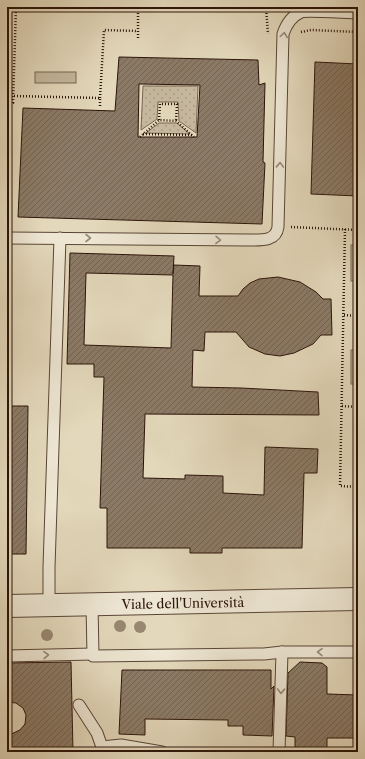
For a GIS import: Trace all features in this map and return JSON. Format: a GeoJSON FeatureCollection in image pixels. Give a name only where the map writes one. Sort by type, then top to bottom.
{"type":"FeatureCollection","features":[{"type":"Feature","properties":{"kind":"street","name":"Viale dell'Università"},"geometry":{"type":"LineString","coordinates":[[7,606],[358,599]]}},
{"type":"Feature","properties":{"kind":"lane"},"geometry":{"type":"LineString","coordinates":[[7,238],[248,240],[269,239],[274,236],[278,232],[283,34],[288,23],[299,9],[355,11]]}},
{"type":"Feature","properties":{"kind":"lane"},"geometry":{"type":"LineString","coordinates":[[49,605],[60,238]]}},
{"type":"Feature","properties":{"kind":"lane"},"geometry":{"type":"LineString","coordinates":[[92,604],[93,654]]}},
{"type":"Feature","properties":{"kind":"lane"},"geometry":{"type":"LineString","coordinates":[[279,752],[282,652]]}},
{"type":"Feature","properties":{"kind":"lane"},"geometry":{"type":"LineString","coordinates":[[7,656],[93,654],[93,656],[140,656],[264,654],[282,652],[358,652]]}},
{"type":"Feature","properties":{"kind":"lane"},"geometry":{"type":"LineString","coordinates":[[79,704],[97,733],[101,749],[121,745],[162,752]]}},
{"type":"Feature","properties":{"kind":"path"},"geometry":{"type":"LineString","coordinates":[[7,104],[13,103],[14,96],[16,7]]}},
{"type":"Feature","properties":{"kind":"path"},"geometry":{"type":"LineString","coordinates":[[138,7],[138,39]]}},
{"type":"Feature","properties":{"kind":"path"},"geometry":{"type":"LineString","coordinates":[[100,107],[104,30],[138,31]]}},
{"type":"Feature","properties":{"kind":"path"},"geometry":{"type":"LineString","coordinates":[[14,96],[100,98]]}},
{"type":"Feature","properties":{"kind":"path"},"geometry":{"type":"LineString","coordinates":[[159,120],[176,121],[193,136],[141,136],[159,120],[160,104],[177,104],[176,121]]}},
{"type":"Feature","properties":{"kind":"path"},"geometry":{"type":"LineString","coordinates":[[278,227],[358,230]]}},
{"type":"Feature","properties":{"kind":"path"},"geometry":{"type":"LineString","coordinates":[[345,229],[340,486],[358,487]]}},
{"type":"Feature","properties":{"kind":"path"},"geometry":{"type":"LineString","coordinates":[[344,315],[358,316]]}},
{"type":"Feature","properties":{"kind":"path"},"geometry":{"type":"LineString","coordinates":[[342,406],[358,406]]}},
{"type":"Feature","properties":{"kind":"path"},"geometry":{"type":"LineString","coordinates":[[358,492],[358,535]]}},
{"type":"Feature","properties":{"kind":"shaded area"},"geometry":{"type":"Polygon","coordinates":[[[35,72],[76,72],[76,83],[35,83],[35,72]]]}},
{"type":"Feature","properties":{"kind":"shaded area"},"geometry":{"type":"Polygon","coordinates":[[[143,86],[198,86],[196,133],[179,121],[178,102],[158,102],[157,119],[141,130],[143,86]]]}},
{"type":"Feature","properties":{"kind":"shaded area"},"geometry":{"type":"Polygon","coordinates":[[[159,123],[177,123],[190,134],[146,133],[159,123]]]}},
{"type":"Feature","properties":{"kind":"shaded area"},"geometry":{"type":"Polygon","coordinates":[[[351,245],[358,245],[358,281],[351,281],[351,245]]]}},
{"type":"Feature","properties":{"kind":"shaded area"},"geometry":{"type":"Polygon","coordinates":[[[351,350],[358,350],[358,384],[351,384],[351,350]]]}},
{"type":"Feature","properties":{"kind":"building"},"geometry":{"type":"Polygon","coordinates":[[[119,57],[258,60],[259,85],[265,83],[263,162],[265,163],[262,224],[18,217],[23,108],[115,111],[119,57]],[[139,84],[138,137],[197,137],[200,85],[139,84]]]}},
{"type":"Feature","properties":{"kind":"building"},"geometry":{"type":"Polygon","coordinates":[[[315,62],[358,64],[358,196],[311,194],[315,62]]]}},
{"type":"Feature","properties":{"kind":"building"},"geometry":{"type":"Polygon","coordinates":[[[70,253],[174,256],[173,274],[174,265],[200,266],[199,296],[238,296],[250,283],[259,279],[278,277],[300,282],[316,292],[323,299],[331,299],[332,335],[321,335],[313,344],[294,353],[280,356],[265,354],[249,347],[236,332],[205,332],[204,351],[193,350],[192,387],[318,392],[319,415],[145,414],[143,478],[185,479],[185,475],[223,476],[223,493],[264,495],[265,447],[318,449],[317,473],[304,473],[302,548],[222,548],[222,553],[190,553],[190,548],[107,548],[107,508],[100,508],[104,377],[94,377],[94,364],[67,364],[70,253]],[[86,273],[84,345],[171,348],[173,275],[86,273]]]}},
{"type":"Feature","properties":{"kind":"building"},"geometry":{"type":"Polygon","coordinates":[[[7,406],[28,406],[26,554],[7,554],[7,406]]]}},
{"type":"Feature","properties":{"kind":"building"},"geometry":{"type":"Polygon","coordinates":[[[71,662],[73,752],[7,752],[7,736],[20,730],[25,724],[26,715],[23,708],[16,703],[7,702],[7,663],[71,662]]]}},
{"type":"Feature","properties":{"kind":"building"},"geometry":{"type":"Polygon","coordinates":[[[300,662],[322,663],[327,667],[327,694],[358,695],[358,738],[327,738],[327,752],[295,752],[295,737],[286,736],[288,673],[300,662]]]}},
{"type":"Feature","properties":{"kind":"building"},"geometry":{"type":"Polygon","coordinates":[[[122,670],[271,670],[271,689],[274,686],[272,736],[243,735],[243,726],[228,726],[228,720],[145,719],[145,735],[119,734],[122,670]]]}}]}
